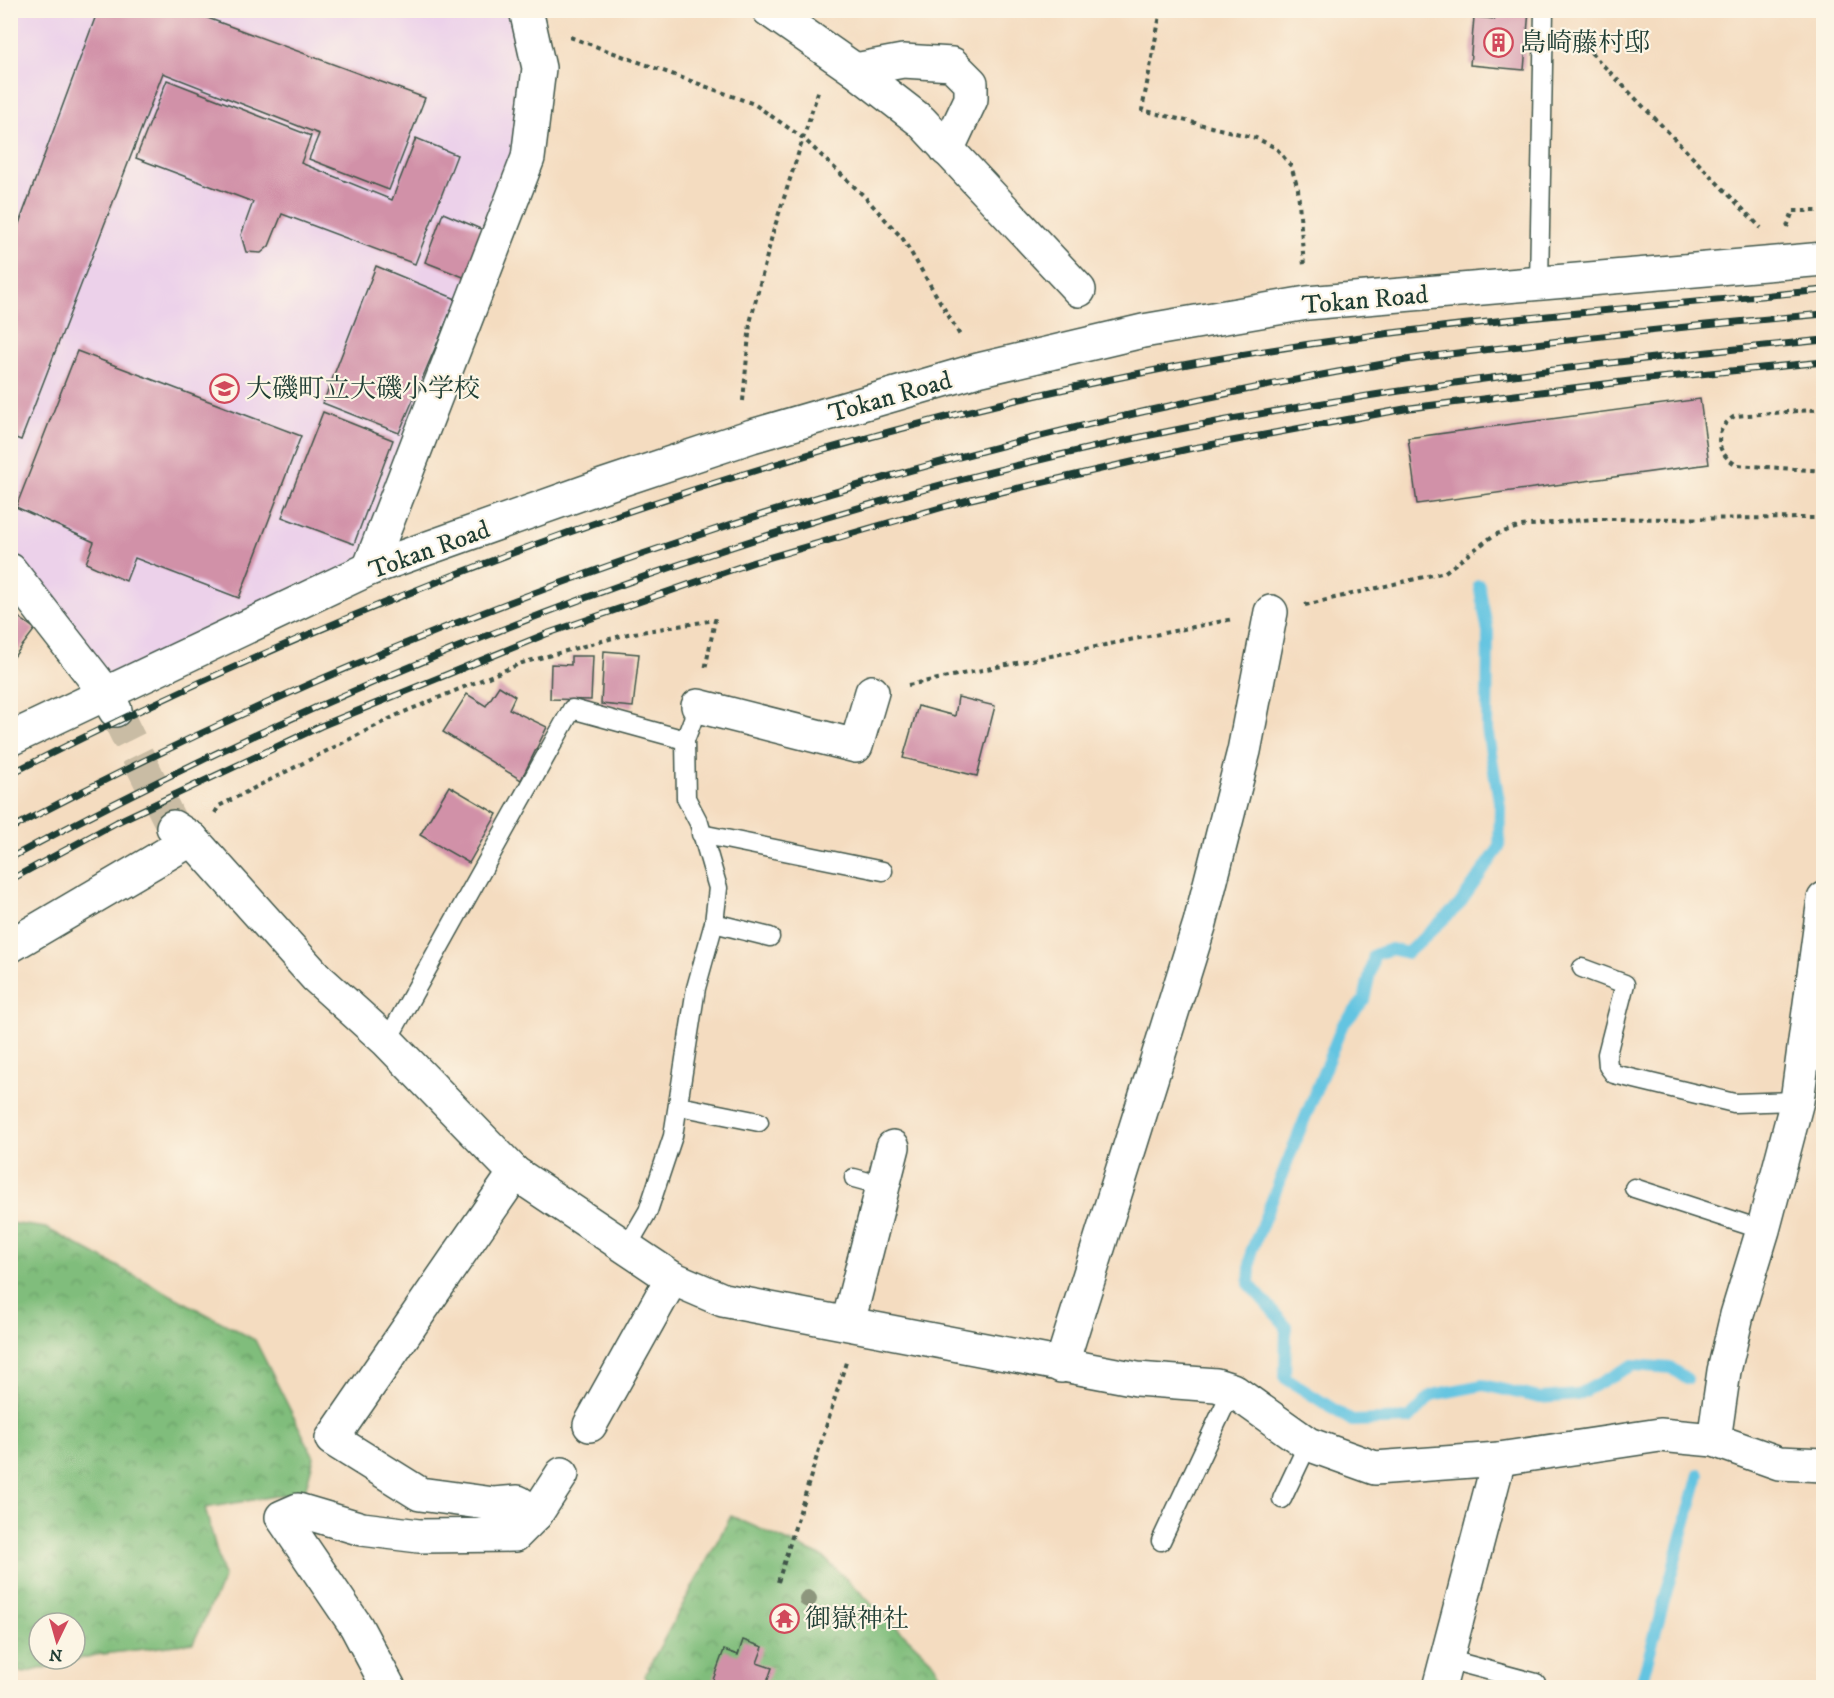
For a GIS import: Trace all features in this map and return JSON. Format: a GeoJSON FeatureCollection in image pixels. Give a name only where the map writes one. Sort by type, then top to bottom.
{"type":"FeatureCollection","features":[{"type":"Feature","properties":{"kind":"street"},"geometry":{"type":"LineString","coordinates":[[769,10],[921,121],[1079,290]]}},
{"type":"Feature","properties":{"kind":"street"},"geometry":{"type":"LineString","coordinates":[[369,569],[528,158],[539,68],[527,15]]}},
{"type":"Feature","properties":{"kind":"street"},"geometry":{"type":"LineString","coordinates":[[843,62],[903,61],[952,64],[971,83],[971,99],[947,150]]}},
{"type":"Feature","properties":{"kind":"street","name":"Tokan Road"},"geometry":{"type":"LineString","coordinates":[[10,739],[110,701],[214,644],[369,569],[605,485],[752,436],[978,370],[1143,332],[1307,303],[1812,259]]}},
{"type":"Feature","properties":{"kind":"street"},"geometry":{"type":"LineString","coordinates":[[10,570],[110,701]]}},
{"type":"Feature","properties":{"kind":"street"},"geometry":{"type":"LineString","coordinates":[[1061,1366],[1200,923],[1244,750],[1271,612]]}},
{"type":"Feature","properties":{"kind":"street"},"geometry":{"type":"LineString","coordinates":[[698,706],[856,746],[872,692]]}},
{"type":"Feature","properties":{"kind":"street"},"geometry":{"type":"LineString","coordinates":[[10,946],[182,833],[316,977],[387,1041],[516,1173],[672,1278],[723,1300],[1061,1366],[1137,1379],[1216,1385],[1232,1390],[1308,1444],[1375,1468],[1498,1459],[1660,1435],[1714,1440],[1779,1463],[1824,1465]]}},
{"type":"Feature","properties":{"kind":"street"},"geometry":{"type":"LineString","coordinates":[[1714,1440],[1724,1371],[1737,1315],[1763,1230],[1797,1101],[1824,898]]}},
{"type":"Feature","properties":{"kind":"street"},"geometry":{"type":"LineString","coordinates":[[853,1324],[868,1182],[893,1147]]}},
{"type":"Feature","properties":{"kind":"street"},"geometry":{"type":"LineString","coordinates":[[516,1173],[332,1439],[420,1494],[494,1504],[518,1502],[536,1514]]}},
{"type":"Feature","properties":{"kind":"street"},"geometry":{"type":"LineString","coordinates":[[590,1425],[672,1278]]}},
{"type":"Feature","properties":{"kind":"street"},"geometry":{"type":"LineString","coordinates":[[1442,1673],[1498,1459]]}},
{"type":"Feature","properties":{"kind":"street"},"geometry":{"type":"LineString","coordinates":[[389,1688],[356,1626],[282,1517],[298,1510],[362,1529],[419,1536],[515,1535],[536,1514],[562,1474]]}},
{"type":"Feature","properties":{"kind":"lane"},"geometry":{"type":"LineString","coordinates":[[1539,284],[1544,10]]}},
{"type":"Feature","properties":{"kind":"lane"},"geometry":{"type":"LineString","coordinates":[[627,1247],[648,1211],[680,1106],[696,988],[714,923],[718,888],[699,823],[686,798],[685,740],[698,706]]}},
{"type":"Feature","properties":{"kind":"lane"},"geometry":{"type":"LineString","coordinates":[[387,1041],[572,709],[685,740]]}},
{"type":"Feature","properties":{"kind":"lane"},"geometry":{"type":"LineString","coordinates":[[701,834],[883,871]]}},
{"type":"Feature","properties":{"kind":"lane"},"geometry":{"type":"LineString","coordinates":[[714,923],[770,937]]}},
{"type":"Feature","properties":{"kind":"lane"},"geometry":{"type":"LineString","coordinates":[[1582,968],[1625,984],[1607,1054],[1608,1066],[1614,1074],[1734,1103],[1797,1101]]}},
{"type":"Feature","properties":{"kind":"lane"},"geometry":{"type":"LineString","coordinates":[[680,1106],[759,1122]]}},
{"type":"Feature","properties":{"kind":"lane"},"geometry":{"type":"LineString","coordinates":[[1634,1188],[1763,1230]]}},
{"type":"Feature","properties":{"kind":"lane"},"geometry":{"type":"LineString","coordinates":[[1161,1541],[1232,1390]]}},
{"type":"Feature","properties":{"kind":"lane"},"geometry":{"type":"LineString","coordinates":[[1282,1499],[1308,1444]]}},
{"type":"Feature","properties":{"kind":"lane"},"geometry":{"type":"LineString","coordinates":[[1442,1673],[1536,1683]]}},
{"type":"Feature","properties":{"kind":"path"},"geometry":{"type":"LineString","coordinates":[[1161,10],[1142,110],[1256,138],[1276,148],[1291,166],[1298,189],[1307,303]]}},
{"type":"Feature","properties":{"kind":"path"},"geometry":{"type":"LineString","coordinates":[[527,15],[754,104],[803,138],[864,196],[903,239],[956,325]]}},
{"type":"Feature","properties":{"kind":"path"},"geometry":{"type":"LineString","coordinates":[[1567,27],[1770,237],[1812,259]]}},
{"type":"Feature","properties":{"kind":"path"},"geometry":{"type":"LineString","coordinates":[[752,436],[743,402],[750,323],[773,232],[803,138],[843,62]]}},
{"type":"Feature","properties":{"kind":"path"},"geometry":{"type":"LineString","coordinates":[[1824,409],[1735,416],[1720,430],[1718,441],[1720,452],[1726,459],[1737,465],[1824,471]]}},
{"type":"Feature","properties":{"kind":"path"},"geometry":{"type":"LineString","coordinates":[[872,692],[1271,612],[1445,572],[1494,535],[1521,526],[1593,519],[1824,518]]}},
{"type":"Feature","properties":{"kind":"path"},"geometry":{"type":"LineString","coordinates":[[182,833],[205,830],[219,806],[397,715],[522,663],[628,634],[715,620],[698,706]]}},
{"type":"Feature","properties":{"kind":"path"},"geometry":{"type":"LineString","coordinates":[[778,1582],[853,1324]]}},
{"type":"Feature","properties":{"kind":"shaded area","name":"大磯町立大磯小学校"},"geometry":{"type":"Polygon","coordinates":[[[10,11],[526,11],[528,158],[369,569],[105,692],[11,570],[10,11]]]}},
{"type":"Feature","properties":{"kind":"green space"},"geometry":{"type":"Polygon","coordinates":[[[10,1223],[46,1228],[255,1340],[314,1457],[305,1491],[205,1508],[224,1578],[193,1643],[87,1657],[87,1611],[27,1611],[27,1671],[32,1671],[24,1673],[11,1669],[10,1223]]]}},
{"type":"Feature","properties":{"kind":"green space","name":"御嶽神社"},"geometry":{"type":"Polygon","coordinates":[[[731,1516],[823,1557],[933,1662],[947,1687],[657,1688],[644,1676],[731,1516]]]}},
{"type":"Feature","properties":{"kind":"building"},"geometry":{"type":"Polygon","coordinates":[[[98,10],[186,10],[425,98],[389,190],[309,159],[319,134],[163,73],[21,440],[10,436],[10,248],[98,10]]]}},
{"type":"Feature","properties":{"kind":"building","name":"島崎藤村邸"},"geometry":{"type":"Polygon","coordinates":[[[1496,10],[1529,10],[1524,70],[1470,65],[1474,17],[1495,19],[1496,10]]]}},
{"type":"Feature","properties":{"kind":"building"},"geometry":{"type":"Polygon","coordinates":[[[167,80],[311,136],[301,163],[392,200],[416,138],[457,155],[415,264],[282,214],[269,246],[261,253],[246,252],[241,235],[253,202],[136,158],[167,80]]]}},
{"type":"Feature","properties":{"kind":"building"},"geometry":{"type":"Polygon","coordinates":[[[443,213],[490,233],[471,280],[425,262],[443,213]]]}},
{"type":"Feature","properties":{"kind":"building"},"geometry":{"type":"Polygon","coordinates":[[[376,266],[456,299],[399,433],[323,403],[376,266]]]}},
{"type":"Feature","properties":{"kind":"building"},"geometry":{"type":"Polygon","coordinates":[[[77,351],[301,436],[239,598],[135,558],[126,581],[86,563],[94,542],[16,507],[77,351]]]}},
{"type":"Feature","properties":{"kind":"building"},"geometry":{"type":"Polygon","coordinates":[[[1700,399],[1709,464],[1417,504],[1408,438],[1700,399]]]}},
{"type":"Feature","properties":{"kind":"building"},"geometry":{"type":"Polygon","coordinates":[[[323,412],[393,440],[354,544],[282,517],[323,412]]]}},
{"type":"Feature","properties":{"kind":"building"},"geometry":{"type":"Polygon","coordinates":[[[10,611],[35,629],[10,662],[10,611]]]}},
{"type":"Feature","properties":{"kind":"building"},"geometry":{"type":"Polygon","coordinates":[[[604,651],[639,654],[633,707],[601,704],[604,651]]]}},
{"type":"Feature","properties":{"kind":"building"},"geometry":{"type":"Polygon","coordinates":[[[571,656],[593,656],[591,700],[550,699],[551,664],[571,665],[571,656]]]}},
{"type":"Feature","properties":{"kind":"building"},"geometry":{"type":"Polygon","coordinates":[[[499,686],[515,696],[509,709],[547,727],[521,780],[443,732],[467,694],[486,706],[499,686]]]}},
{"type":"Feature","properties":{"kind":"building"},"geometry":{"type":"Polygon","coordinates":[[[958,697],[995,706],[977,776],[903,758],[918,706],[955,716],[958,697]]]}},
{"type":"Feature","properties":{"kind":"building"},"geometry":{"type":"Polygon","coordinates":[[[449,786],[497,814],[469,863],[420,835],[449,786]]]}},
{"type":"Feature","properties":{"kind":"building"},"geometry":{"type":"Polygon","coordinates":[[[743,1640],[763,1647],[757,1663],[772,1668],[765,1688],[710,1688],[724,1650],[738,1655],[743,1640]]]}},
{"type":"Feature","properties":{"kind":"waterway"},"geometry":{"type":"LineString","coordinates":[[1479,585],[1488,632],[1487,729],[1500,807],[1499,848],[1459,905],[1407,953],[1391,949],[1374,955],[1364,1000],[1342,1026],[1251,1252],[1249,1284],[1286,1326],[1285,1378],[1352,1421],[1409,1419],[1432,1395],[1483,1385],[1540,1398],[1577,1395],[1633,1365],[1671,1368],[1687,1379]]}},
{"type":"Feature","properties":{"kind":"waterway"},"geometry":{"type":"LineString","coordinates":[[1640,1688],[1699,1474]]}},
{"type":"Feature","properties":{"kind":"tunnel"},"geometry":{"type":"LineString","coordinates":[[115,711],[173,827]]}},
{"type":"Feature","properties":{"kind":"railway"},"geometry":{"type":"LineString","coordinates":[[10,774],[149,706],[290,642],[433,583],[577,529],[723,480],[871,437],[1021,399],[1172,367],[1253,353],[1415,330],[1824,290]]}},
{"type":"Feature","properties":{"kind":"railway"},"geometry":{"type":"LineString","coordinates":[[10,829],[175,746],[344,669],[515,600],[689,538],[865,483],[1044,435],[1224,394],[1406,360],[1634,333],[1824,314]]}},
{"type":"Feature","properties":{"kind":"railway"},"geometry":{"type":"LineString","coordinates":[[10,858],[150,786],[292,718],[437,656],[584,598],[733,546],[884,501],[1036,461],[1269,412],[1506,376],[1824,340]]}},
{"type":"Feature","properties":{"kind":"railway"},"geometry":{"type":"LineString","coordinates":[[10,880],[117,822],[321,726],[546,634],[754,562],[971,499],[1188,449],[1410,408],[1638,380],[1824,362]]}},
{"type":"Feature","properties":{"kind":"place","name":"島崎藤村邸"},"geometry":{"type":"Point","coordinates":[1499,42]}},
{"type":"Feature","properties":{"kind":"place","name":"大磯町立大磯小学校"},"geometry":{"type":"Point","coordinates":[225,388]}},
{"type":"Feature","properties":{"kind":"place","name":"御嶽神社"},"geometry":{"type":"Point","coordinates":[784,1618]}}]}
